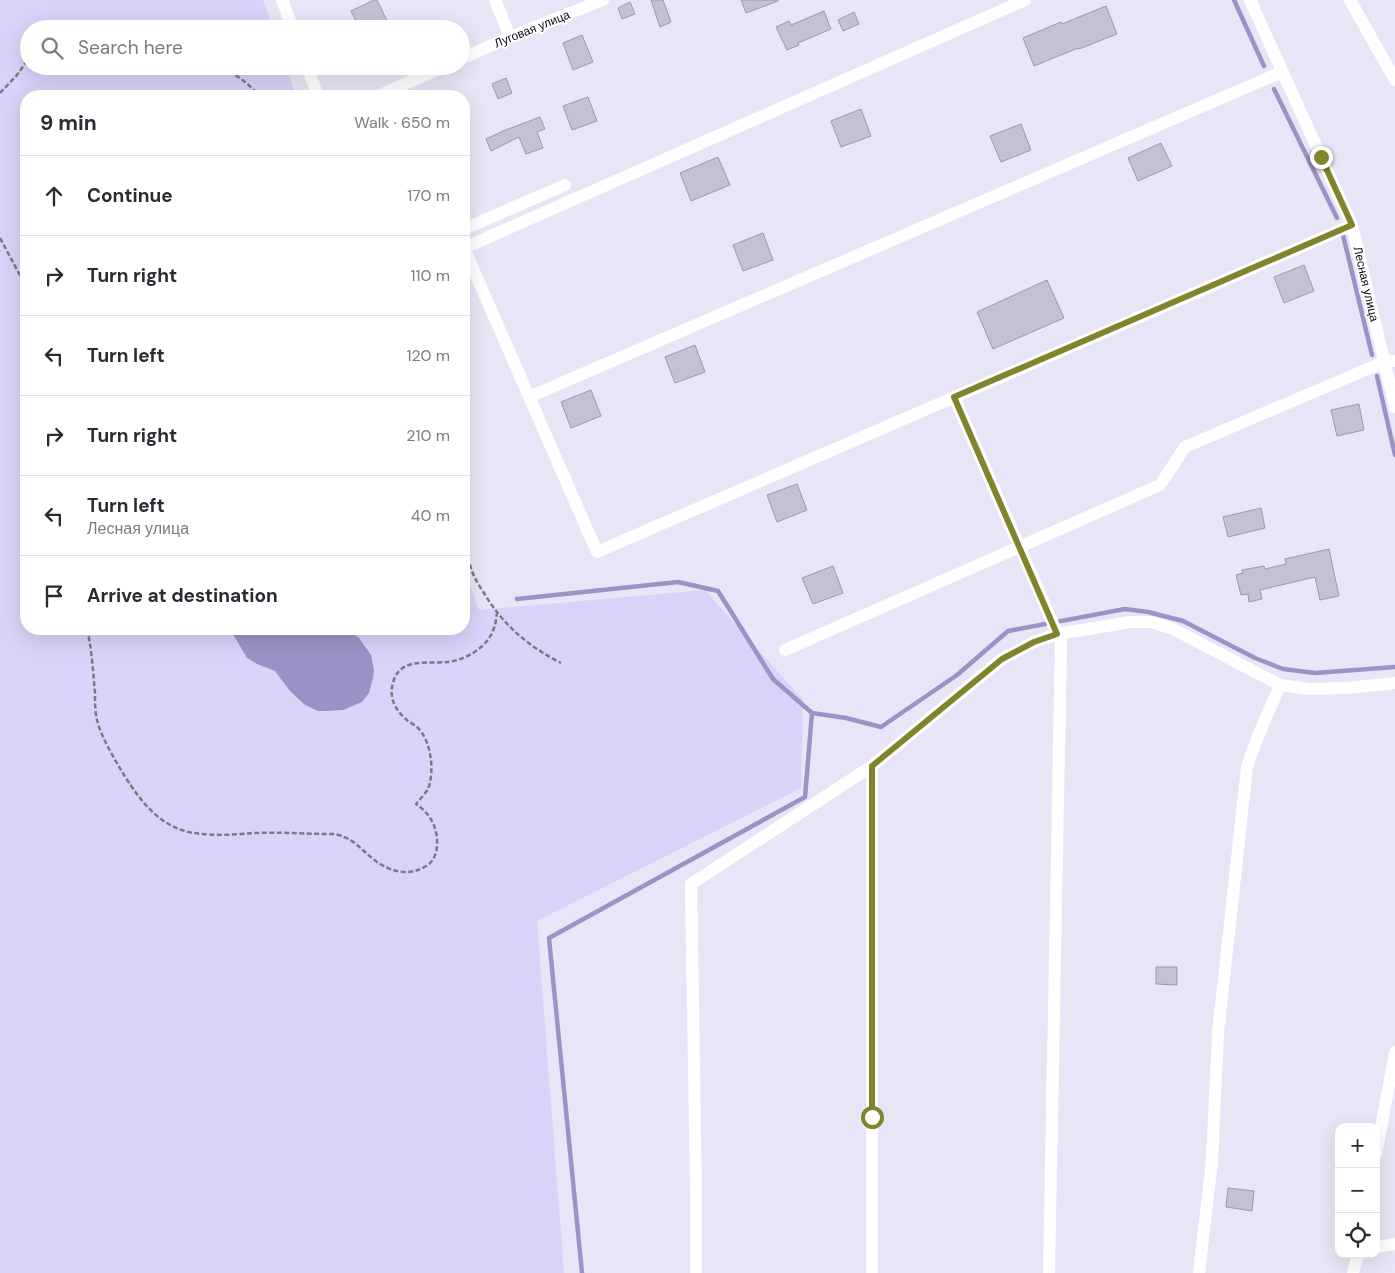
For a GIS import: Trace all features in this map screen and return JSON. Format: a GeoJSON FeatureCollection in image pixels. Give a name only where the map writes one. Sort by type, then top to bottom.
{"type":"FeatureCollection","features":[{"type":"Feature","properties":{"kind":"street"},"geometry":{"type":"LineString","coordinates":[[282,0],[290,20]]}},
{"type":"Feature","properties":{"kind":"street"},"geometry":{"type":"LineString","coordinates":[[495,0],[510,37]]}},
{"type":"Feature","properties":{"kind":"street","name":"Луговая улица"},"geometry":{"type":"LineString","coordinates":[[470,55],[603,0]]}},
{"type":"Feature","properties":{"kind":"street"},"geometry":{"type":"LineString","coordinates":[[470,245],[1025,0]]}},
{"type":"Feature","properties":{"kind":"street","name":"Лесная улица"},"geometry":{"type":"LineString","coordinates":[[1250,0],[1352,225],[1390,361],[1395,407]]}},
{"type":"Feature","properties":{"kind":"street"},"geometry":{"type":"LineString","coordinates":[[1350,0],[1395,80]]}},
{"type":"Feature","properties":{"kind":"street"},"geometry":{"type":"LineString","coordinates":[[529,397],[1282,72]]}},
{"type":"Feature","properties":{"kind":"street"},"geometry":{"type":"LineString","coordinates":[[310,75],[316,90]]}},
{"type":"Feature","properties":{"kind":"street"},"geometry":{"type":"LineString","coordinates":[[391,90],[425,75]]}},
{"type":"Feature","properties":{"kind":"street"},"geometry":{"type":"LineString","coordinates":[[470,226],[565,185]]}},
{"type":"Feature","properties":{"kind":"street"},"geometry":{"type":"LineString","coordinates":[[470,262],[597,552],[1352,225]]}},
{"type":"Feature","properties":{"kind":"street"},"geometry":{"type":"LineString","coordinates":[[785,650],[1160,485],[1185,447],[1390,361]]}},
{"type":"Feature","properties":{"kind":"street"},"geometry":{"type":"LineString","coordinates":[[954,397],[1061,642],[1049,1273]]}},
{"type":"Feature","properties":{"kind":"street"},"geometry":{"type":"LineString","coordinates":[[696,1273],[691,884],[872,766],[1002,659],[1034,642],[1057,634],[1131,622],[1152,622],[1172,629],[1280,685],[1310,689],[1347,688],[1395,682]]}},
{"type":"Feature","properties":{"kind":"street"},"geometry":{"type":"LineString","coordinates":[[1199,1273],[1212,1160],[1218,1033],[1247,767],[1280,685]]}},
{"type":"Feature","properties":{"kind":"street"},"geometry":{"type":"LineString","coordinates":[[872,766],[872,1273]]}},
{"type":"Feature","properties":{"kind":"street"},"geometry":{"type":"LineString","coordinates":[[1380,1138],[1391,1093],[1395,1052]]}},
{"type":"Feature","properties":{"kind":"street"},"geometry":{"type":"LineString","coordinates":[[1380,1246],[1395,1244]]}},
{"type":"Feature","properties":{"kind":"street"},"geometry":{"type":"LineString","coordinates":[[1353,1273],[1357,1258]]}},
{"type":"Feature","properties":{"kind":"path"},"geometry":{"type":"LineString","coordinates":[[0,93],[20,71]]}},
{"type":"Feature","properties":{"kind":"path"},"geometry":{"type":"LineString","coordinates":[[234,75],[252,90]]}},
{"type":"Feature","properties":{"kind":"path"},"geometry":{"type":"LineString","coordinates":[[0,238],[20,275]]}},
{"type":"Feature","properties":{"kind":"path"},"geometry":{"type":"LineString","coordinates":[[470,566],[475,579],[497,613],[512,630],[547,656],[561,663]]}},
{"type":"Feature","properties":{"kind":"path"},"geometry":{"type":"LineString","coordinates":[[88,635],[97,719],[122,771],[135,792],[157,816],[173,826],[189,832],[203,834],[265,833],[333,834],[344,836],[384,867],[394,871],[408,872],[428,864],[433,860],[437,849],[435,825],[425,810],[416,804],[427,791],[432,768],[431,757],[424,736],[418,727],[400,712],[394,704],[392,686],[396,675],[409,664],[460,660],[483,646],[494,628],[497,613]]}},
{"type":"Feature","properties":{"kind":"shaded area"},"geometry":{"type":"Polygon","coordinates":[[[0,0],[263,0],[270,20],[20,20],[20,75],[289,75],[294,90],[20,90],[20,635],[470,635],[470,585],[479,610],[705,590],[803,700],[801,788],[537,921],[564,1273],[0,1273],[0,0]]]}},
{"type":"Feature","properties":{"kind":"shaded area"},"geometry":{"type":"Polygon","coordinates":[[[234,635],[355,635],[371,655],[374,670],[373,678],[369,693],[362,702],[343,710],[318,711],[305,705],[290,691],[275,671],[247,658],[234,635]]]}},
{"type":"Feature","properties":{"kind":"building"},"geometry":{"type":"Polygon","coordinates":[[[377,0],[387,20],[356,20],[351,11],[377,0]]]}},
{"type":"Feature","properties":{"kind":"building"},"geometry":{"type":"Polygon","coordinates":[[[651,0],[663,0],[671,22],[660,27],[651,0]]]}},
{"type":"Feature","properties":{"kind":"building"},"geometry":{"type":"Polygon","coordinates":[[[741,0],[778,0],[778,1],[746,13],[741,0]]]}},
{"type":"Feature","properties":{"kind":"building"},"geometry":{"type":"Polygon","coordinates":[[[630,2],[635,14],[622,19],[618,8],[630,2]]]}},
{"type":"Feature","properties":{"kind":"building"},"geometry":{"type":"Polygon","coordinates":[[[1106,6],[1117,34],[1034,66],[1023,38],[1106,6]]]}},
{"type":"Feature","properties":{"kind":"building"},"geometry":{"type":"Polygon","coordinates":[[[824,11],[831,29],[798,43],[799,45],[787,50],[776,27],[789,21],[791,25],[824,11]]]}},
{"type":"Feature","properties":{"kind":"building"},"geometry":{"type":"Polygon","coordinates":[[[854,12],[859,24],[843,31],[838,20],[854,12]]]}},
{"type":"Feature","properties":{"kind":"building"},"geometry":{"type":"Polygon","coordinates":[[[582,35],[593,62],[573,70],[563,43],[582,35]]]}},
{"type":"Feature","properties":{"kind":"building"},"geometry":{"type":"Polygon","coordinates":[[[506,78],[512,93],[498,99],[492,84],[506,78]]]}},
{"type":"Feature","properties":{"kind":"building"},"geometry":{"type":"Polygon","coordinates":[[[588,97],[597,121],[572,130],[563,106],[588,97]]]}},
{"type":"Feature","properties":{"kind":"building"},"geometry":{"type":"Polygon","coordinates":[[[861,109],[871,136],[841,147],[831,121],[861,109]]]}},
{"type":"Feature","properties":{"kind":"building"},"geometry":{"type":"Polygon","coordinates":[[[540,117],[545,129],[537,132],[543,148],[526,154],[519,137],[491,151],[486,139],[540,117]]]}},
{"type":"Feature","properties":{"kind":"building"},"geometry":{"type":"Polygon","coordinates":[[[1021,124],[1031,150],[1001,162],[990,136],[1021,124]]]}},
{"type":"Feature","properties":{"kind":"building"},"geometry":{"type":"Polygon","coordinates":[[[1161,143],[1172,166],[1138,181],[1128,158],[1161,143]]]}},
{"type":"Feature","properties":{"kind":"building"},"geometry":{"type":"Polygon","coordinates":[[[718,157],[730,185],[691,201],[680,173],[718,157]]]}},
{"type":"Feature","properties":{"kind":"building"},"geometry":{"type":"Polygon","coordinates":[[[763,233],[773,260],[743,271],[733,245],[763,233]]]}},
{"type":"Feature","properties":{"kind":"building"},"geometry":{"type":"Polygon","coordinates":[[[1304,265],[1314,291],[1284,303],[1274,277],[1304,265]]]}},
{"type":"Feature","properties":{"kind":"building"},"geometry":{"type":"Polygon","coordinates":[[[1047,280],[1064,318],[993,349],[977,312],[1047,280]]]}},
{"type":"Feature","properties":{"kind":"building"},"geometry":{"type":"Polygon","coordinates":[[[695,345],[705,372],[675,383],[665,357],[695,345]]]}},
{"type":"Feature","properties":{"kind":"building"},"geometry":{"type":"Polygon","coordinates":[[[591,390],[601,416],[571,428],[561,402],[591,390]]]}},
{"type":"Feature","properties":{"kind":"building"},"geometry":{"type":"Polygon","coordinates":[[[1359,404],[1364,430],[1337,436],[1331,410],[1359,404]]]}},
{"type":"Feature","properties":{"kind":"building"},"geometry":{"type":"Polygon","coordinates":[[[797,484],[807,510],[777,522],[767,495],[797,484]]]}},
{"type":"Feature","properties":{"kind":"building"},"geometry":{"type":"Polygon","coordinates":[[[1261,508],[1265,528],[1228,537],[1223,517],[1261,508]]]}},
{"type":"Feature","properties":{"kind":"building"},"geometry":{"type":"Polygon","coordinates":[[[1329,549],[1339,596],[1320,600],[1315,577],[1260,590],[1262,599],[1249,602],[1248,594],[1241,595],[1236,575],[1243,573],[1242,570],[1264,566],[1265,569],[1286,564],[1285,559],[1329,549]]]}},
{"type":"Feature","properties":{"kind":"building"},"geometry":{"type":"Polygon","coordinates":[[[833,566],[843,593],[813,604],[802,578],[833,566]]]}},
{"type":"Feature","properties":{"kind":"building"},"geometry":{"type":"Polygon","coordinates":[[[1156,967],[1177,967],[1177,985],[1156,984],[1156,967]]]}},
{"type":"Feature","properties":{"kind":"building"},"geometry":{"type":"Polygon","coordinates":[[[1228,1188],[1254,1191],[1252,1211],[1226,1207],[1228,1188]]]}},
{"type":"Feature","properties":{"kind":"waterway"},"geometry":{"type":"LineString","coordinates":[[1234,0],[1264,66]]}},
{"type":"Feature","properties":{"kind":"waterway"},"geometry":{"type":"LineString","coordinates":[[1274,89],[1337,218]]}},
{"type":"Feature","properties":{"kind":"waterway"},"geometry":{"type":"LineString","coordinates":[[1343,235],[1372,355]]}},
{"type":"Feature","properties":{"kind":"waterway"},"geometry":{"type":"LineString","coordinates":[[1377,376],[1395,455]]}},
{"type":"Feature","properties":{"kind":"waterway"},"geometry":{"type":"LineString","coordinates":[[517,599],[678,582],[718,591],[773,679],[812,713],[846,718],[881,727],[957,675],[1008,631],[1125,609],[1148,612],[1183,621],[1255,658],[1283,669],[1315,673],[1395,667]]}},
{"type":"Feature","properties":{"kind":"waterway"},"geometry":{"type":"LineString","coordinates":[[582,1273],[549,938],[805,797],[812,713]]}},
{"type":"Feature","properties":{"kind":"route"},"geometry":{"type":"LineString","coordinates":[[872,1117],[872,766],[1002,659],[1034,642],[1057,634],[954,397],[1352,225],[1321,157]]}}]}
